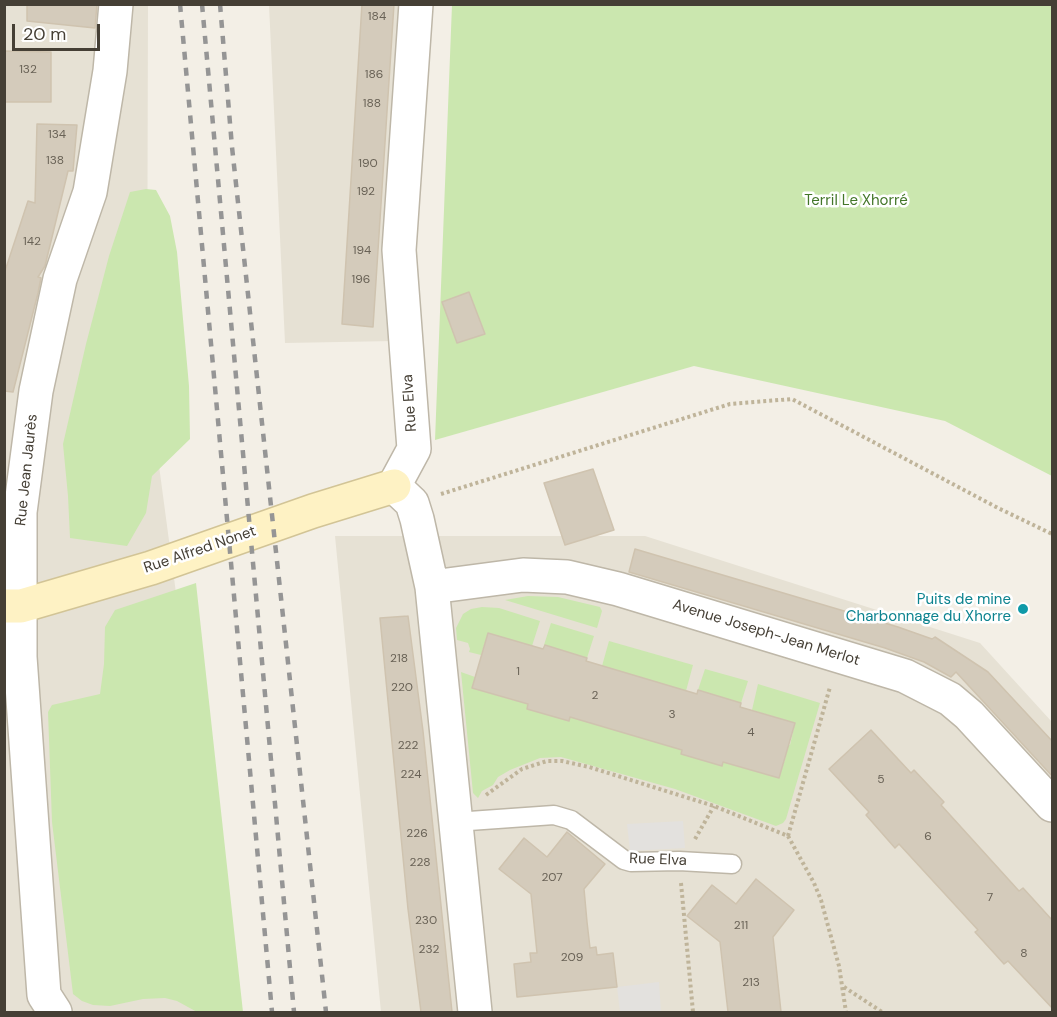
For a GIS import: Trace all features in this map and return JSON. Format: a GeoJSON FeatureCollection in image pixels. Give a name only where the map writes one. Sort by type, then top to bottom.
{"type":"FeatureCollection","features":[{"type":"Feature","properties":{"kind":"street","name":"Rue Jean Jaurès"},"geometry":{"type":"LineString","coordinates":[[55,1012],[44,995],[21,669],[12,642],[13,606],[20,512],[36,391],[60,279],[90,192],[110,72],[116,4]]}},
{"type":"Feature","properties":{"kind":"street","name":"Rue Elva"},"geometry":{"type":"LineString","coordinates":[[403,495],[414,449],[399,250],[416,4]]}},
{"type":"Feature","properties":{"kind":"street","name":"Rue Alfred Nonet"},"geometry":{"type":"LineString","coordinates":[[13,606],[151,568],[313,511],[403,495]]}},
{"type":"Feature","properties":{"kind":"street"},"geometry":{"type":"LineString","coordinates":[[403,495],[417,519],[432,587],[475,1012]]}},
{"type":"Feature","properties":{"kind":"street","name":"Avenue Joseph-Jean Merlot"},"geometry":{"type":"LineString","coordinates":[[432,587],[515,576],[567,577],[618,589],[905,676],[950,699],[969,715],[1053,805]]}},
{"type":"Feature","properties":{"kind":"lane","name":"Rue Elva"},"geometry":{"type":"LineString","coordinates":[[455,822],[554,814],[571,820],[624,860],[641,863],[686,861],[732,864]]}},
{"type":"Feature","properties":{"kind":"path"},"geometry":{"type":"LineString","coordinates":[[403,495],[730,404],[792,399],[998,508],[1053,534]]}},
{"type":"Feature","properties":{"kind":"path"},"geometry":{"type":"LineString","coordinates":[[788,836],[839,655]]}},
{"type":"Feature","properties":{"kind":"path"},"geometry":{"type":"LineString","coordinates":[[486,796],[513,774]]}},
{"type":"Feature","properties":{"kind":"path"},"geometry":{"type":"LineString","coordinates":[[693,1012],[680,888],[691,847],[714,806]]}},
{"type":"Feature","properties":{"kind":"path"},"geometry":{"type":"LineString","coordinates":[[843,987],[882,1012]]}},
{"type":"Feature","properties":{"kind":"shaded area"},"geometry":{"type":"Polygon","coordinates":[[[5,5],[148,5],[147,376],[232,1012],[5,1012],[5,5]]]}},
{"type":"Feature","properties":{"kind":"shaded area"},"geometry":{"type":"Polygon","coordinates":[[[269,5],[431,5],[394,341],[285,343],[269,5]]]}},
{"type":"Feature","properties":{"kind":"shaded area"},"geometry":{"type":"Polygon","coordinates":[[[335,536],[645,536],[980,643],[1052,722],[1052,1012],[381,1012],[335,536]]]}},
{"type":"Feature","properties":{"kind":"shaded area"},"geometry":{"type":"Polygon","coordinates":[[[683,821],[685,848],[630,851],[627,824],[683,821]]]}},
{"type":"Feature","properties":{"kind":"shaded area"},"geometry":{"type":"Polygon","coordinates":[[[659,982],[661,1012],[620,1012],[617,987],[659,982]]]}},
{"type":"Feature","properties":{"kind":"green space","name":"Terril Le Xhorré"},"geometry":{"type":"Polygon","coordinates":[[[452,5],[1052,5],[1052,476],[945,421],[694,366],[435,440],[452,5]]]}},
{"type":"Feature","properties":{"kind":"green space"},"geometry":{"type":"Polygon","coordinates":[[[156,190],[170,216],[177,252],[189,386],[190,439],[152,476],[146,513],[127,546],[70,538],[63,444],[109,256],[130,192],[156,190]]]}},
{"type":"Feature","properties":{"kind":"green space"},"geometry":{"type":"Polygon","coordinates":[[[196,583],[243,1012],[197,1012],[177,1001],[165,998],[143,999],[110,1006],[93,1005],[73,994],[52,822],[48,712],[52,705],[100,694],[105,627],[115,610],[196,583]]]}},
{"type":"Feature","properties":{"kind":"green space"},"geometry":{"type":"Polygon","coordinates":[[[528,596],[558,597],[600,607],[602,611],[597,628],[505,600],[528,596]]]}},
{"type":"Feature","properties":{"kind":"green space"},"geometry":{"type":"Polygon","coordinates":[[[499,608],[540,621],[532,646],[488,633],[481,655],[469,652],[468,643],[457,640],[456,628],[463,614],[471,609],[499,608]]]}},
{"type":"Feature","properties":{"kind":"green space"},"geometry":{"type":"Polygon","coordinates":[[[551,623],[594,636],[587,658],[544,645],[551,623]]]}},
{"type":"Feature","properties":{"kind":"green space"},"geometry":{"type":"Polygon","coordinates":[[[609,641],[693,665],[686,691],[602,666],[609,641]]]}},
{"type":"Feature","properties":{"kind":"green space"},"geometry":{"type":"Polygon","coordinates":[[[705,669],[748,681],[741,703],[698,690],[705,669]]]}},
{"type":"Feature","properties":{"kind":"green space"},"geometry":{"type":"Polygon","coordinates":[[[461,672],[475,677],[472,688],[516,701],[529,702],[527,709],[569,720],[571,714],[682,747],[681,754],[722,766],[724,759],[736,766],[779,778],[786,756],[782,755],[786,744],[790,745],[795,723],[752,710],[758,684],[820,703],[786,819],[776,826],[675,789],[561,757],[540,758],[510,770],[498,777],[493,785],[482,791],[478,798],[473,793],[461,672]]]}},
{"type":"Feature","properties":{"kind":"building"},"geometry":{"type":"Polygon","coordinates":[[[27,4],[97,4],[95,28],[27,21],[27,4]]]}},
{"type":"Feature","properties":{"kind":"building"},"geometry":{"type":"Polygon","coordinates":[[[362,4],[394,4],[373,327],[342,324],[362,4]]]}},
{"type":"Feature","properties":{"kind":"building"},"geometry":{"type":"Polygon","coordinates":[[[4,51],[51,52],[51,102],[4,102],[4,51]]]}},
{"type":"Feature","properties":{"kind":"building"},"geometry":{"type":"Polygon","coordinates":[[[37,124],[77,125],[73,171],[68,171],[45,266],[38,277],[41,278],[38,293],[13,392],[4,391],[4,274],[28,201],[35,203],[37,124]]]}},
{"type":"Feature","properties":{"kind":"building"},"geometry":{"type":"Polygon","coordinates":[[[469,292],[485,334],[457,343],[442,302],[469,292]]]}},
{"type":"Feature","properties":{"kind":"building"},"geometry":{"type":"Polygon","coordinates":[[[593,469],[614,530],[565,545],[544,483],[593,469]]]}},
{"type":"Feature","properties":{"kind":"building"},"geometry":{"type":"Polygon","coordinates":[[[635,549],[932,639],[935,637],[988,672],[1053,742],[1053,777],[956,672],[951,677],[924,662],[885,648],[629,572],[635,549]]]}},
{"type":"Feature","properties":{"kind":"building"},"geometry":{"type":"Polygon","coordinates":[[[408,616],[423,731],[452,1012],[421,1012],[408,909],[380,618],[408,616]]]}},
{"type":"Feature","properties":{"kind":"building"},"geometry":{"type":"Polygon","coordinates":[[[488,633],[543,649],[545,645],[587,658],[586,661],[697,694],[698,690],[741,703],[740,707],[795,723],[779,778],[723,762],[722,766],[681,754],[682,750],[570,717],[569,721],[527,709],[528,704],[472,688],[488,633]]]}},
{"type":"Feature","properties":{"kind":"building"},"geometry":{"type":"Polygon","coordinates":[[[871,730],[911,773],[914,770],[944,802],[941,805],[1019,891],[1023,888],[1053,921],[1053,1009],[1008,961],[1004,964],[975,932],[978,930],[899,844],[895,848],[866,815],[869,812],[829,769],[871,730]]]}},
{"type":"Feature","properties":{"kind":"building"},"geometry":{"type":"Polygon","coordinates":[[[567,832],[605,864],[584,889],[587,922],[590,948],[596,947],[597,955],[613,953],[617,987],[517,997],[514,964],[531,962],[530,953],[537,953],[531,894],[499,869],[524,838],[547,857],[567,832]]]}},
{"type":"Feature","properties":{"kind":"building"},"geometry":{"type":"Polygon","coordinates":[[[756,879],[794,910],[773,937],[781,1012],[728,1012],[720,942],[687,916],[712,885],[736,904],[756,879]]]}},
{"type":"Feature","properties":{"kind":"railway"},"geometry":{"type":"LineString","coordinates":[[180,4],[272,1012]]}},
{"type":"Feature","properties":{"kind":"railway"},"geometry":{"type":"LineString","coordinates":[[202,4],[294,1012]]}},
{"type":"Feature","properties":{"kind":"railway"},"geometry":{"type":"LineString","coordinates":[[220,4],[232,147],[326,1012]]}},
{"type":"Feature","properties":{"kind":"place","name":"Puits de mine Charbonnage du Xhorre"},"geometry":{"type":"Point","coordinates":[1023,609]}}]}
